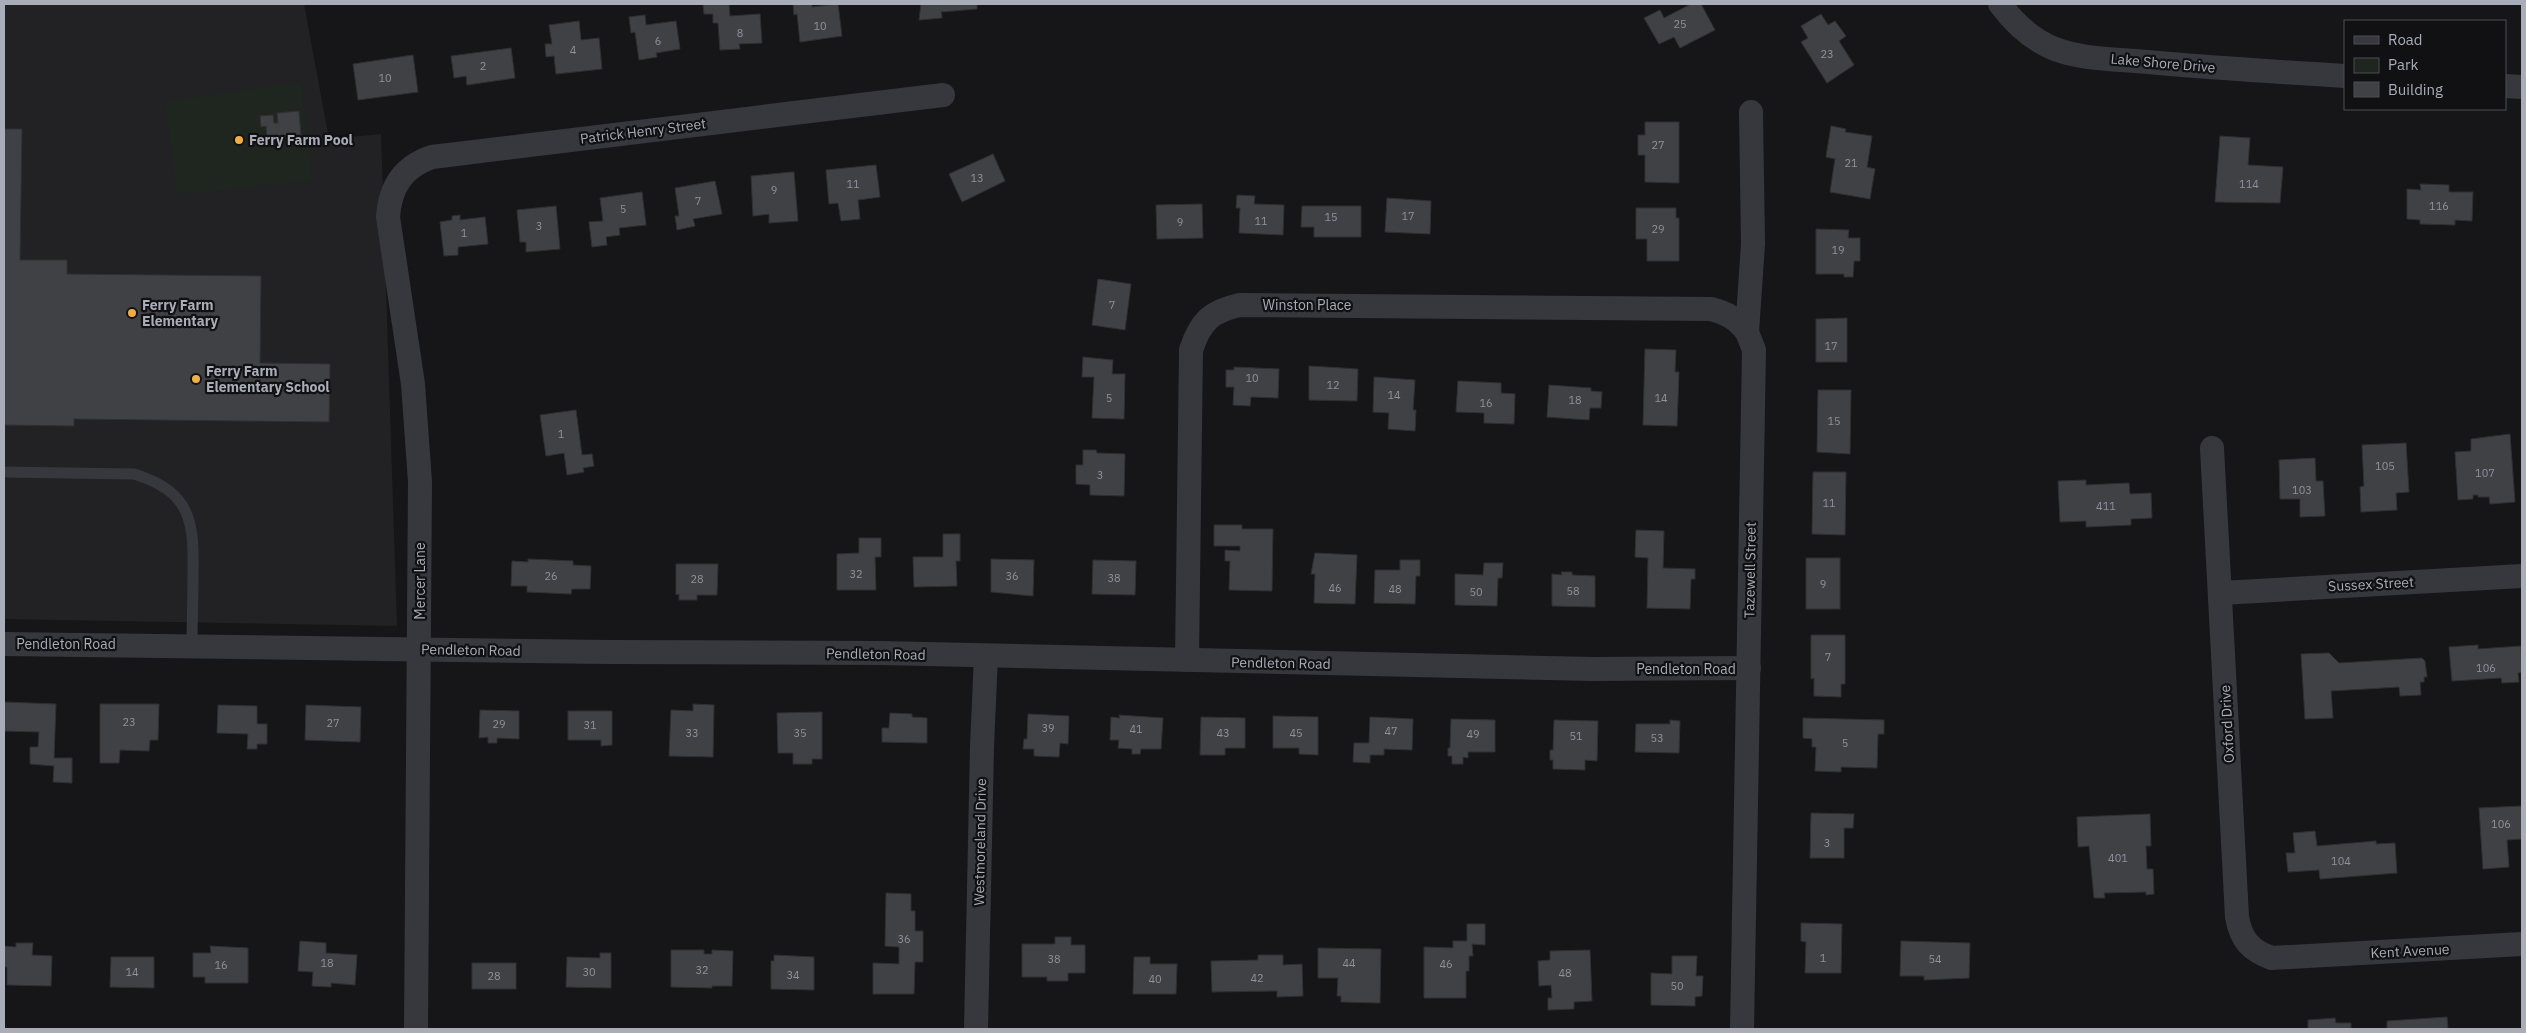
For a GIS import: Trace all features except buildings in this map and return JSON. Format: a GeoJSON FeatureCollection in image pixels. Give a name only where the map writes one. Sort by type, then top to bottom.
{"type":"FeatureCollection","features":[{"type":"Feature","properties":{"kind":"street","name":"Lake Shore Drive"},"geometry":{"type":"LineString","coordinates":[[2000,4],[2012,19],[2031,36],[2053,48],[2077,56],[2208,68],[2344,76]]}},
{"type":"Feature","properties":{"kind":"street"},"geometry":{"type":"LineString","coordinates":[[2506,86],[2522,87]]}},
{"type":"Feature","properties":{"kind":"street","name":"Patrick Henry Street"},"geometry":{"type":"LineString","coordinates":[[389,225],[389,200],[396,184],[407,170],[432,157],[943,95]]}},
{"type":"Feature","properties":{"kind":"street","name":"Tazewell Street"},"geometry":{"type":"LineString","coordinates":[[1742,1029],[1754,350],[1747,332],[1752,244],[1751,112]]}},
{"type":"Feature","properties":{"kind":"street","name":"Mercer Lane"},"geometry":{"type":"LineString","coordinates":[[389,225],[414,394],[420,482],[416,1029]]}},
{"type":"Feature","properties":{"kind":"street","name":"Winston Place"},"geometry":{"type":"LineString","coordinates":[[1187,660],[1191,350],[1197,332],[1210,316],[1224,308],[1240,305],[1711,309],[1726,313],[1739,322],[1747,332]]}},
{"type":"Feature","properties":{"kind":"street","name":"Oxford Drive"},"geometry":{"type":"LineString","coordinates":[[2212,448],[2240,932],[2247,944],[2259,953],[2272,958],[2297,957]]}},
{"type":"Feature","properties":{"kind":"street","name":"Sussex Street"},"geometry":{"type":"LineString","coordinates":[[2221,593],[2522,576]]}},
{"type":"Feature","properties":{"kind":"street","name":"Pendleton Road"},"geometry":{"type":"LineString","coordinates":[[4,644],[986,656],[1592,669],[1749,668]]}},
{"type":"Feature","properties":{"kind":"street","name":"Westmoreland Drive"},"geometry":{"type":"LineString","coordinates":[[976,1029],[982,747],[986,656]]}},
{"type":"Feature","properties":{"kind":"street","name":"Kent Avenue"},"geometry":{"type":"LineString","coordinates":[[2297,957],[2522,944]]}},
{"type":"Feature","properties":{"kind":"lane"},"geometry":{"type":"LineString","coordinates":[[4,472],[134,474],[152,480],[169,490],[188,515],[194,537],[192,646]]}},
{"type":"Feature","properties":{"kind":"shaded area","name":"Ferry Farm Elementary School"},"geometry":{"type":"Polygon","coordinates":[[[4,4],[304,4],[329,139],[381,134],[397,626],[4,619],[4,4]]]}},
{"type":"Feature","properties":{"kind":"green space","name":"Ferry Farm Pool"},"geometry":{"type":"Polygon","coordinates":[[[301,82],[312,180],[177,195],[165,101],[301,82]]]}},
{"type":"Feature","properties":{"kind":"place","name":"Ferry Farm Pool"},"geometry":{"type":"Point","coordinates":[239,140]}},
{"type":"Feature","properties":{"kind":"place","name":"Ferry Farm Elementary"},"geometry":{"type":"Point","coordinates":[132,313]}},
{"type":"Feature","properties":{"kind":"place","name":"Ferry Farm Elementary School"},"geometry":{"type":"Point","coordinates":[196,379]}}]}
